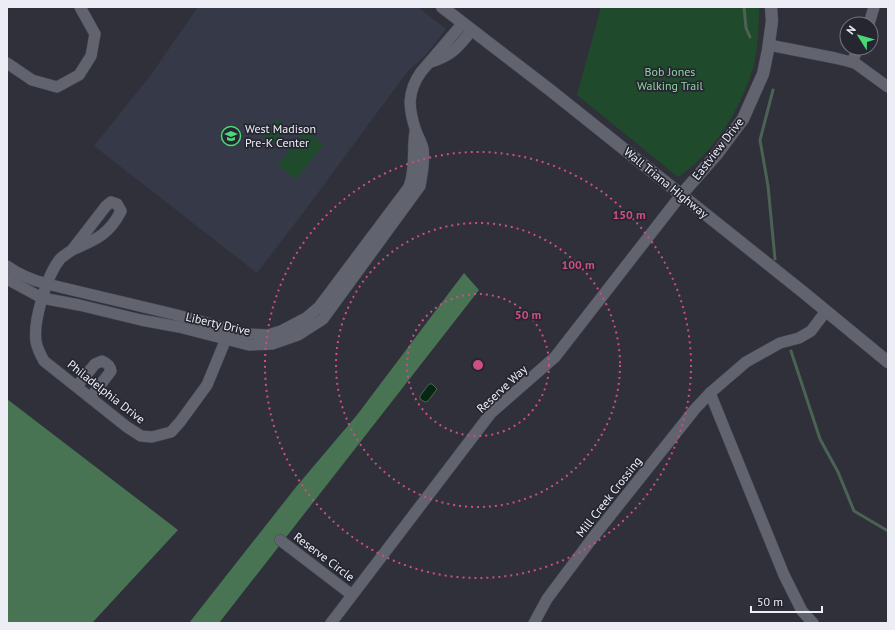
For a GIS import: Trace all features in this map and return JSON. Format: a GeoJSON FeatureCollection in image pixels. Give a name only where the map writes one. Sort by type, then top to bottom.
{"type":"FeatureCollection","features":[{"type":"Feature","properties":{"kind":"main road","name":"Wall Triana Highway"},"geometry":{"type":"LineString","coordinates":[[442,7],[550,90],[888,362]]}},
{"type":"Feature","properties":{"kind":"main road","name":"Eastview Drive"},"geometry":{"type":"LineString","coordinates":[[680,195],[717,154],[743,119],[763,74],[772,21],[771,7]]}},
{"type":"Feature","properties":{"kind":"street"},"geometry":{"type":"LineString","coordinates":[[7,63],[32,80],[57,87],[79,75],[90,56],[95,34],[80,7]]}},
{"type":"Feature","properties":{"kind":"street","name":"Liberty Drive"},"geometry":{"type":"LineString","coordinates":[[7,279],[42,298],[179,328],[249,346],[272,344],[298,334],[322,319],[420,186],[424,160],[423,147],[416,130],[410,103],[410,95],[421,72],[430,63],[445,58],[454,52],[468,27]]}},
{"type":"Feature","properties":{"kind":"street"},"geometry":{"type":"LineString","coordinates":[[769,45],[855,63],[888,87]]}},
{"type":"Feature","properties":{"kind":"street"},"geometry":{"type":"LineString","coordinates":[[852,62],[855,56]]}},
{"type":"Feature","properties":{"kind":"street","name":"Liberty Drive"},"geometry":{"type":"LineString","coordinates":[[7,266],[17,273],[47,284],[173,314],[248,334],[268,335],[292,326],[306,318],[319,307],[409,187],[414,169],[414,142],[416,130]]}},
{"type":"Feature","properties":{"kind":"street","name":"Reserve Way"},"geometry":{"type":"LineString","coordinates":[[331,623],[491,413],[555,357],[680,195]]}},
{"type":"Feature","properties":{"kind":"street"},"geometry":{"type":"LineString","coordinates":[[111,202],[116,204],[121,211],[107,232],[97,239],[72,250],[106,206],[111,202]]}},
{"type":"Feature","properties":{"kind":"street","name":"Philadelphia Drive"},"geometry":{"type":"LineString","coordinates":[[72,250],[60,258],[52,269],[42,298],[36,322],[36,340],[39,352],[44,360],[141,436],[152,437],[171,432],[180,422],[207,385],[230,329]]}},
{"type":"Feature","properties":{"kind":"street","name":"Mill Creek Crossing"},"geometry":{"type":"LineString","coordinates":[[534,623],[546,599],[695,409],[710,393],[746,362],[780,343],[799,338],[811,331],[826,311]]}},
{"type":"Feature","properties":{"kind":"street"},"geometry":{"type":"LineString","coordinates":[[77,386],[95,364],[102,361],[107,362],[111,371],[91,397]]}},
{"type":"Feature","properties":{"kind":"street"},"geometry":{"type":"LineString","coordinates":[[710,393],[784,575],[802,611],[813,623]]}},
{"type":"Feature","properties":{"kind":"street","name":"Reserve Circle"},"geometry":{"type":"LineString","coordinates":[[280,540],[352,595]]}},
{"type":"Feature","properties":{"kind":"shaded area","name":"West Madison Pre-K Center"},"geometry":{"type":"Polygon","coordinates":[[[198,7],[418,7],[446,29],[425,56],[408,71],[257,273],[94,146],[150,76],[198,7]]]}},
{"type":"Feature","properties":{"kind":"shaded area"},"geometry":{"type":"Polygon","coordinates":[[[464,273],[479,290],[219,623],[189,623],[296,487],[357,415],[464,273]]]}},
{"type":"Feature","properties":{"kind":"shaded area"},"geometry":{"type":"Polygon","coordinates":[[[429,384],[432,384],[437,389],[428,401],[425,402],[420,399],[420,396],[429,384]]]}},
{"type":"Feature","properties":{"kind":"shaded area"},"geometry":{"type":"Polygon","coordinates":[[[7,399],[178,530],[92,623],[7,623],[7,399]]]}},
{"type":"Feature","properties":{"kind":"green space","name":"Bob Jones Walking Trail"},"geometry":{"type":"Polygon","coordinates":[[[601,7],[759,7],[758,38],[755,61],[748,84],[741,99],[724,129],[714,143],[703,156],[678,177],[577,95],[601,7]]]}},
{"type":"Feature","properties":{"kind":"green space"},"geometry":{"type":"Polygon","coordinates":[[[277,119],[287,128],[272,145],[262,135],[277,119]]]}},
{"type":"Feature","properties":{"kind":"green space"},"geometry":{"type":"Polygon","coordinates":[[[305,130],[324,144],[296,179],[278,165],[305,130]]]}},
{"type":"Feature","properties":{"kind":"waterway"},"geometry":{"type":"LineString","coordinates":[[744,7],[746,28],[750,37]]}},
{"type":"Feature","properties":{"kind":"waterway"},"geometry":{"type":"LineString","coordinates":[[773,90],[760,140],[768,186],[775,259]]}},
{"type":"Feature","properties":{"kind":"waterway"},"geometry":{"type":"LineString","coordinates":[[791,351],[820,439],[838,472],[854,511],[888,531]]}},
{"type":"Feature","properties":{"kind":"place","name":"West Madison Pre-K Center"},"geometry":{"type":"Point","coordinates":[231,136]}}]}
